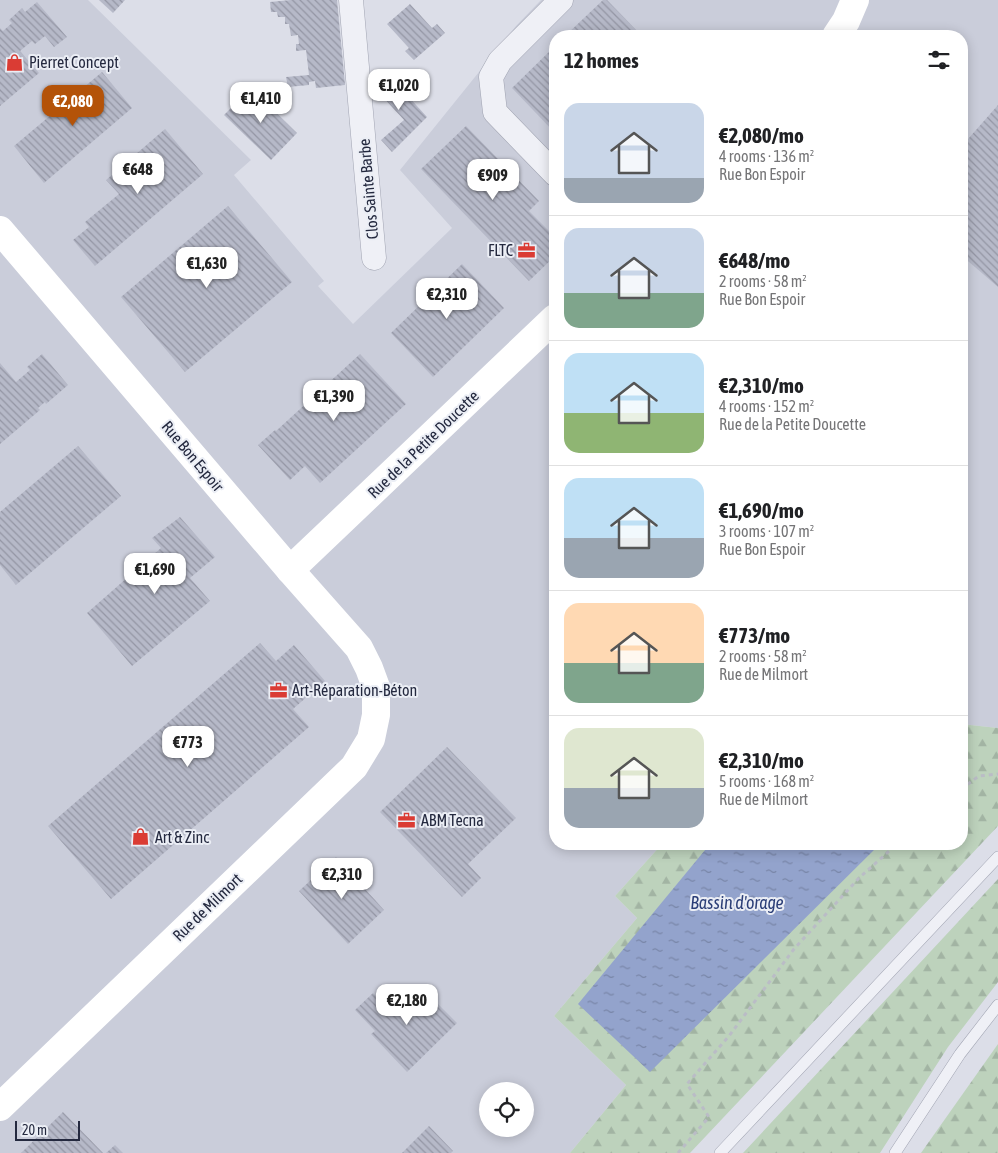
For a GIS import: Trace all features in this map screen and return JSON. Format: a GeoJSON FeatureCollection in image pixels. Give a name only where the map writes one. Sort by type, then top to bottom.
{"type":"FeatureCollection","features":[{"type":"Feature","properties":{"kind":"street","name":"Clos Sainte Barbe"},"geometry":{"type":"LineString","coordinates":[[351,0],[374,258]]}},
{"type":"Feature","properties":{"kind":"street"},"geometry":{"type":"LineString","coordinates":[[549,168],[495,112],[492,77],[500,61],[561,0]]}},
{"type":"Feature","properties":{"kind":"street"},"geometry":{"type":"LineString","coordinates":[[840,30],[855,0]]}},
{"type":"Feature","properties":{"kind":"street","name":"Rue Bon Espoir"},"geometry":{"type":"LineString","coordinates":[[0,230],[290,570],[359,648],[376,687]]}},
{"type":"Feature","properties":{"kind":"street","name":"Rue de la Petite Doucette"},"geometry":{"type":"LineString","coordinates":[[290,570],[549,324]]}},
{"type":"Feature","properties":{"kind":"street","name":"Rue de Milmort"},"geometry":{"type":"LineString","coordinates":[[0,1107],[354,767],[372,739],[376,715],[376,687]]}},
{"type":"Feature","properties":{"kind":"lane"},"geometry":{"type":"LineString","coordinates":[[720,1153],[998,857]]}},
{"type":"Feature","properties":{"kind":"lane"},"geometry":{"type":"LineString","coordinates":[[895,1153],[960,1054],[998,1005]]}},
{"type":"Feature","properties":{"kind":"path"},"geometry":{"type":"LineString","coordinates":[[968,784],[978,776],[998,774]]}},
{"type":"Feature","properties":{"kind":"path"},"geometry":{"type":"LineString","coordinates":[[678,1153],[709,1117],[688,1084],[729,1036],[794,949],[859,878],[889,850]]}},
{"type":"Feature","properties":{"kind":"shaded area"},"geometry":{"type":"Polygon","coordinates":[[[0,0],[88,0],[251,160],[234,175],[324,281],[318,286],[353,324],[452,228],[400,170],[516,26],[541,0],[998,0],[998,728],[968,725],[968,30],[549,30],[549,850],[657,850],[615,896],[637,918],[554,1016],[626,1085],[570,1153],[0,1153],[0,0]]]}},
{"type":"Feature","properties":{"kind":"green space"},"geometry":{"type":"Polygon","coordinates":[[[968,725],[998,728],[998,826],[690,1153],[570,1153],[626,1085],[554,1016],[637,918],[615,896],[657,850],[968,850],[968,725]]]}},
{"type":"Feature","properties":{"kind":"green space"},"geometry":{"type":"Polygon","coordinates":[[[998,879],[998,982],[948,1047],[880,1153],[743,1153],[998,879]]]}},
{"type":"Feature","properties":{"kind":"green space"},"geometry":{"type":"Polygon","coordinates":[[[998,1044],[998,1153],[921,1153],[998,1044]]]}},
{"type":"Feature","properties":{"kind":"water","name":"Bassin d'orage"},"geometry":{"type":"Polygon","coordinates":[[[705,850],[874,850],[650,1072],[578,1004],[705,850]]]}},
{"type":"Feature","properties":{"kind":"building"},"geometry":{"type":"Polygon","coordinates":[[[99,0],[125,0],[113,13],[99,0]]]}},
{"type":"Feature","properties":{"kind":"building"},"geometry":{"type":"Polygon","coordinates":[[[337,0],[345,85],[316,88],[315,81],[309,82],[309,85],[288,87],[286,77],[309,75],[306,50],[296,51],[296,44],[299,44],[298,35],[291,36],[289,24],[285,24],[285,17],[278,17],[277,12],[271,12],[270,2],[337,0]]]}},
{"type":"Feature","properties":{"kind":"building"},"geometry":{"type":"Polygon","coordinates":[[[603,0],[607,0],[636,30],[571,30],[603,0]]]}},
{"type":"Feature","properties":{"kind":"building","name":"Pierret Concept"},"geometry":{"type":"Polygon","coordinates":[[[37,2],[67,37],[54,47],[45,36],[35,44],[32,41],[20,51],[39,73],[0,106],[0,28],[3,31],[12,23],[9,20],[22,8],[25,12],[37,2]]]}},
{"type":"Feature","properties":{"kind":"building"},"geometry":{"type":"Polygon","coordinates":[[[410,4],[432,28],[437,24],[445,33],[414,60],[405,51],[409,48],[387,24],[410,4]]]}},
{"type":"Feature","properties":{"kind":"building"},"geometry":{"type":"Polygon","coordinates":[[[549,52],[549,127],[512,88],[549,52]]]}},
{"type":"Feature","properties":{"kind":"building"},"geometry":{"type":"Polygon","coordinates":[[[102,72],[132,108],[44,183],[14,146],[102,72]]]}},
{"type":"Feature","properties":{"kind":"building"},"geometry":{"type":"Polygon","coordinates":[[[386,72],[427,117],[392,152],[381,140],[404,120],[371,84],[386,72]]]}},
{"type":"Feature","properties":{"kind":"building"},"geometry":{"type":"Polygon","coordinates":[[[251,88],[297,133],[271,160],[224,115],[251,88]]]}},
{"type":"Feature","properties":{"kind":"building"},"geometry":{"type":"Polygon","coordinates":[[[998,105],[998,287],[968,261],[968,139],[998,105]]]}},
{"type":"Feature","properties":{"kind":"building"},"geometry":{"type":"Polygon","coordinates":[[[466,126],[539,201],[529,211],[549,231],[549,262],[529,281],[421,169],[466,126]]]}},
{"type":"Feature","properties":{"kind":"building"},"geometry":{"type":"Polygon","coordinates":[[[165,129],[203,174],[95,266],[73,240],[89,227],[85,222],[119,194],[106,180],[165,129]]]}},
{"type":"Feature","properties":{"kind":"building"},"geometry":{"type":"Polygon","coordinates":[[[228,206],[292,282],[185,372],[121,297],[228,206]]]}},
{"type":"Feature","properties":{"kind":"building"},"geometry":{"type":"Polygon","coordinates":[[[462,264],[504,308],[433,377],[391,333],[462,264]]]}},
{"type":"Feature","properties":{"kind":"building"},"geometry":{"type":"Polygon","coordinates":[[[42,354],[68,385],[46,404],[45,402],[38,408],[40,410],[0,444],[0,363],[16,382],[30,370],[27,367],[42,354]]]}},
{"type":"Feature","properties":{"kind":"building"},"geometry":{"type":"Polygon","coordinates":[[[360,354],[406,404],[320,483],[305,466],[290,480],[258,445],[276,431],[360,354]]]}},
{"type":"Feature","properties":{"kind":"building"},"geometry":{"type":"Polygon","coordinates":[[[78,446],[121,496],[16,585],[0,565],[0,512],[78,446]]]}},
{"type":"Feature","properties":{"kind":"building"},"geometry":{"type":"Polygon","coordinates":[[[180,517],[215,557],[190,578],[210,601],[132,666],[87,613],[161,548],[152,538],[180,517]]]}},
{"type":"Feature","properties":{"kind":"building"},"geometry":{"type":"Polygon","coordinates":[[[260,643],[276,661],[294,645],[325,681],[293,709],[309,727],[111,899],[48,826],[260,643]]]}},
{"type":"Feature","properties":{"kind":"building"},"geometry":{"type":"Polygon","coordinates":[[[447,747],[516,818],[468,864],[481,878],[462,897],[380,812],[447,747]]]}},
{"type":"Feature","properties":{"kind":"building"},"geometry":{"type":"Polygon","coordinates":[[[336,857],[384,910],[348,944],[299,891],[336,857]]]}},
{"type":"Feature","properties":{"kind":"building"},"geometry":{"type":"Polygon","coordinates":[[[419,985],[457,1023],[407,1072],[371,1034],[375,1031],[355,1010],[373,993],[392,1012],[419,985]]]}},
{"type":"Feature","properties":{"kind":"building"},"geometry":{"type":"Polygon","coordinates":[[[63,1112],[103,1153],[21,1153],[63,1112]]]}},
{"type":"Feature","properties":{"kind":"building"},"geometry":{"type":"Polygon","coordinates":[[[429,1126],[453,1151],[451,1153],[402,1153],[429,1126]]]}},
{"type":"Feature","properties":{"kind":"building"},"geometry":{"type":"Polygon","coordinates":[[[115,1145],[123,1153],[106,1153],[115,1145]]]}},
{"type":"Feature","properties":{"kind":"place","name":"Pierret Concept"},"geometry":{"type":"Point","coordinates":[15,62]}},
{"type":"Feature","properties":{"kind":"place","name":"FLTC"},"geometry":{"type":"Point","coordinates":[527,250]}},
{"type":"Feature","properties":{"kind":"place","name":"Art-Réparation-Béton"},"geometry":{"type":"Point","coordinates":[278,690]}},
{"type":"Feature","properties":{"kind":"place","name":"ABM Tecna"},"geometry":{"type":"Point","coordinates":[407,820]}},
{"type":"Feature","properties":{"kind":"place","name":"Art & Zinc"},"geometry":{"type":"Point","coordinates":[141,837]}}]}
